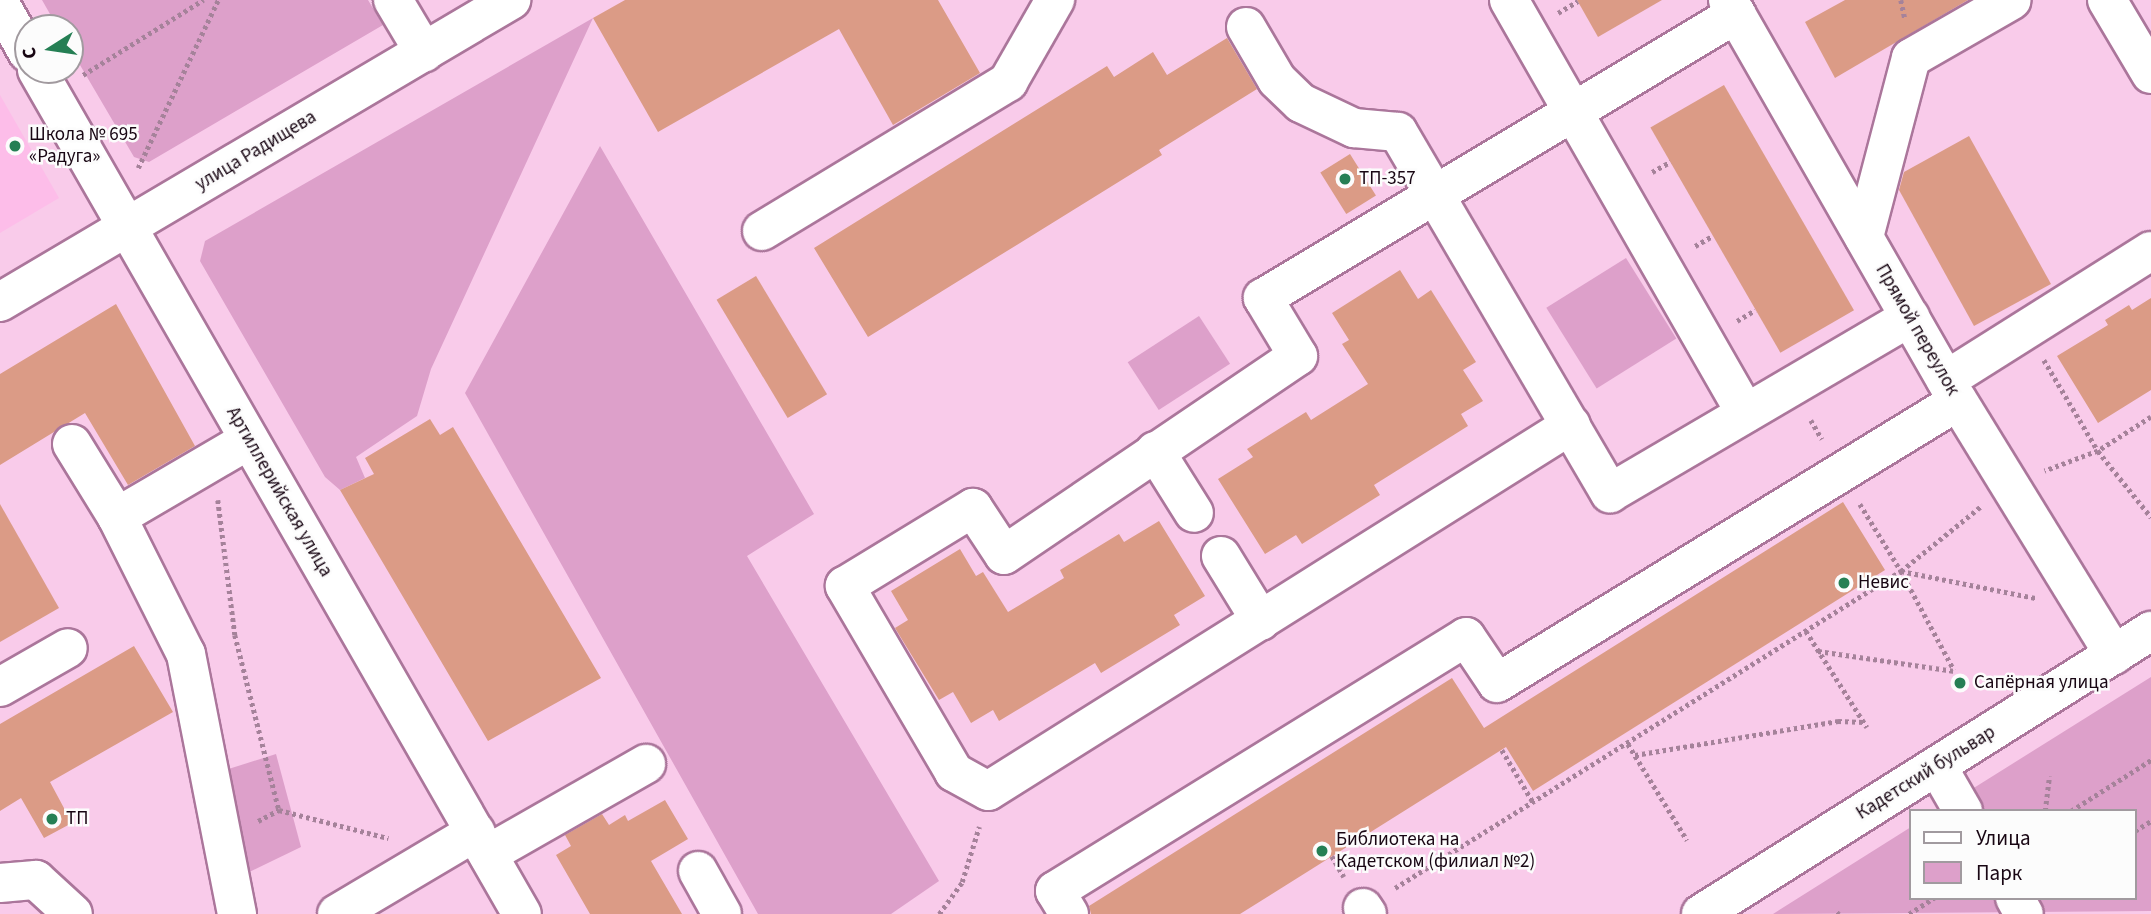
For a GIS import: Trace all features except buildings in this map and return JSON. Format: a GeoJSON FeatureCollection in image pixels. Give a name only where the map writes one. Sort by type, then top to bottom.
{"type":"FeatureCollection","features":[{"type":"Feature","properties":{"kind":"street"},"geometry":{"type":"LineString","coordinates":[[393,0],[424,52]]}},
{"type":"Feature","properties":{"kind":"street","name":"улица Радищева"},"geometry":{"type":"LineString","coordinates":[[0,302],[511,0]]}},
{"type":"Feature","properties":{"kind":"street"},"geometry":{"type":"LineString","coordinates":[[762,231],[1008,82],[1055,0]]}},
{"type":"Feature","properties":{"kind":"street"},"geometry":{"type":"LineString","coordinates":[[1509,0],[1746,413]]}},
{"type":"Feature","properties":{"kind":"street"},"geometry":{"type":"LineString","coordinates":[[1864,237],[1911,58],[2012,0]]}},
{"type":"Feature","properties":{"kind":"street"},"geometry":{"type":"LineString","coordinates":[[2107,0],[2151,74]]}},
{"type":"Feature","properties":{"kind":"street"},"geometry":{"type":"LineString","coordinates":[[0,4],[14,28]]}},
{"type":"Feature","properties":{"kind":"street"},"geometry":{"type":"LineString","coordinates":[[1571,425],[988,792],[954,772],[845,586],[973,508],[1004,555],[1298,356],[1263,298],[1573,110],[1732,7]]}},
{"type":"Feature","properties":{"kind":"street","name":"Прямой переулок"},"geometry":{"type":"LineString","coordinates":[[1732,7],[1952,390],[2114,655]]}},
{"type":"Feature","properties":{"kind":"street"},"geometry":{"type":"LineString","coordinates":[[1246,27],[1277,80],[1301,103],[1354,128],[1398,132],[1610,493],[1910,317]]}},
{"type":"Feature","properties":{"kind":"street","name":"Артиллерийская улица"},"geometry":{"type":"LineString","coordinates":[[45,84],[522,914]]}},
{"type":"Feature","properties":{"kind":"street"},"geometry":{"type":"LineString","coordinates":[[1069,914],[1055,891],[1466,637],[1497,683],[1952,390],[2151,250]]}},
{"type":"Feature","properties":{"kind":"street"},"geometry":{"type":"LineString","coordinates":[[117,517],[249,440]]}},
{"type":"Feature","properties":{"kind":"street"},"geometry":{"type":"LineString","coordinates":[[72,444],[117,517],[186,654],[237,914]]}},
{"type":"Feature","properties":{"kind":"street"},"geometry":{"type":"LineString","coordinates":[[1155,451],[1194,513]]}},
{"type":"Feature","properties":{"kind":"street"},"geometry":{"type":"LineString","coordinates":[[1220,556],[1261,621]]}},
{"type":"Feature","properties":{"kind":"street","name":"Кадетский бульвар"},"geometry":{"type":"LineString","coordinates":[[1701,914],[2151,631]]}},
{"type":"Feature","properties":{"kind":"street"},"geometry":{"type":"LineString","coordinates":[[0,687],[68,648]]}},
{"type":"Feature","properties":{"kind":"street"},"geometry":{"type":"LineString","coordinates":[[337,914],[646,764]]}},
{"type":"Feature","properties":{"kind":"street"},"geometry":{"type":"LineString","coordinates":[[1937,766],[1962,809]]}},
{"type":"Feature","properties":{"kind":"street"},"geometry":{"type":"LineString","coordinates":[[698,871],[722,914]]}},
{"type":"Feature","properties":{"kind":"street"},"geometry":{"type":"LineString","coordinates":[[0,883],[36,880],[74,914]]}},
{"type":"Feature","properties":{"kind":"path"},"geometry":{"type":"LineString","coordinates":[[84,75],[203,0]]}},
{"type":"Feature","properties":{"kind":"path"},"geometry":{"type":"LineString","coordinates":[[138,169],[218,0]]}},
{"type":"Feature","properties":{"kind":"path"},"geometry":{"type":"LineString","coordinates":[[2151,417],[2098,451],[2151,517]]}},
{"type":"Feature","properties":{"kind":"path"},"geometry":{"type":"LineString","coordinates":[[212,462],[235,635],[279,810],[392,838]]}},
{"type":"Feature","properties":{"kind":"path"},"geometry":{"type":"LineString","coordinates":[[1818,651],[1955,671],[1900,571]]}},
{"type":"Feature","properties":{"kind":"path"},"geometry":{"type":"LineString","coordinates":[[1365,911],[1900,571],[2048,601]]}},
{"type":"Feature","properties":{"kind":"path"},"geometry":{"type":"LineString","coordinates":[[1635,755],[1838,721],[1866,724],[1806,632]]}},
{"type":"Feature","properties":{"kind":"path"},"geometry":{"type":"LineString","coordinates":[[1628,744],[1687,840]]}},
{"type":"Feature","properties":{"kind":"path"},"geometry":{"type":"LineString","coordinates":[[1502,750],[1533,802]]}},
{"type":"Feature","properties":{"kind":"path"},"geometry":{"type":"LineString","coordinates":[[2074,809],[2151,760]]}},
{"type":"Feature","properties":{"kind":"path"},"geometry":{"type":"LineString","coordinates":[[2045,809],[2049,776]]}},
{"type":"Feature","properties":{"kind":"path"},"geometry":{"type":"LineString","coordinates":[[939,914],[962,882],[988,792]]}},
{"type":"Feature","properties":{"kind":"path"},"geometry":{"type":"LineString","coordinates":[[1909,914],[1931,900]]}},
{"type":"Feature","properties":{"kind":"shaded area","name":"Школа № 695 «Радуга»"},"geometry":{"type":"Polygon","coordinates":[[[0,95],[59,198],[0,233],[0,95]]]}},
{"type":"Feature","properties":{"kind":"green space"},"geometry":{"type":"Polygon","coordinates":[[[42,0],[368,0],[383,25],[149,162],[134,157],[84,72],[84,14],[50,14],[42,0]]]}},
{"type":"Feature","properties":{"kind":"green space"},"geometry":{"type":"Polygon","coordinates":[[[593,18],[431,369],[417,416],[356,457],[365,478],[340,490],[325,477],[200,261],[205,241],[593,18]]]}},
{"type":"Feature","properties":{"kind":"green space"},"geometry":{"type":"Polygon","coordinates":[[[600,146],[814,514],[747,556],[939,881],[891,914],[758,914],[465,393],[600,146]]]}},
{"type":"Feature","properties":{"kind":"green space"},"geometry":{"type":"Polygon","coordinates":[[[1626,258],[1676,339],[1597,388],[1546,308],[1626,258]]]}},
{"type":"Feature","properties":{"kind":"green space"},"geometry":{"type":"Polygon","coordinates":[[[1199,316],[1230,364],[1159,410],[1128,362],[1199,316]]]}},
{"type":"Feature","properties":{"kind":"green space"},"geometry":{"type":"Polygon","coordinates":[[[2151,677],[2151,911],[1773,914],[1910,828],[1910,900],[2137,900],[2137,809],[1940,809],[2151,677]]]}},
{"type":"Feature","properties":{"kind":"green space"},"geometry":{"type":"Polygon","coordinates":[[[276,754],[301,847],[243,875],[219,772],[276,754]]]}},
{"type":"Feature","properties":{"kind":"place","name":"Школа № 695 «Радуга»"},"geometry":{"type":"Point","coordinates":[15,146]}},
{"type":"Feature","properties":{"kind":"place","name":"ТП-357"},"geometry":{"type":"Point","coordinates":[1345,179]}},
{"type":"Feature","properties":{"kind":"place","name":"Невис"},"geometry":{"type":"Point","coordinates":[1844,583]}},
{"type":"Feature","properties":{"kind":"place","name":"Сапёрная улица"},"geometry":{"type":"Point","coordinates":[1960,683]}},
{"type":"Feature","properties":{"kind":"place","name":"ТП"},"geometry":{"type":"Point","coordinates":[52,819]}},
{"type":"Feature","properties":{"kind":"place","name":"Библиотека на Кадетском (филиал №2)"},"geometry":{"type":"Point","coordinates":[1322,851]}}]}
